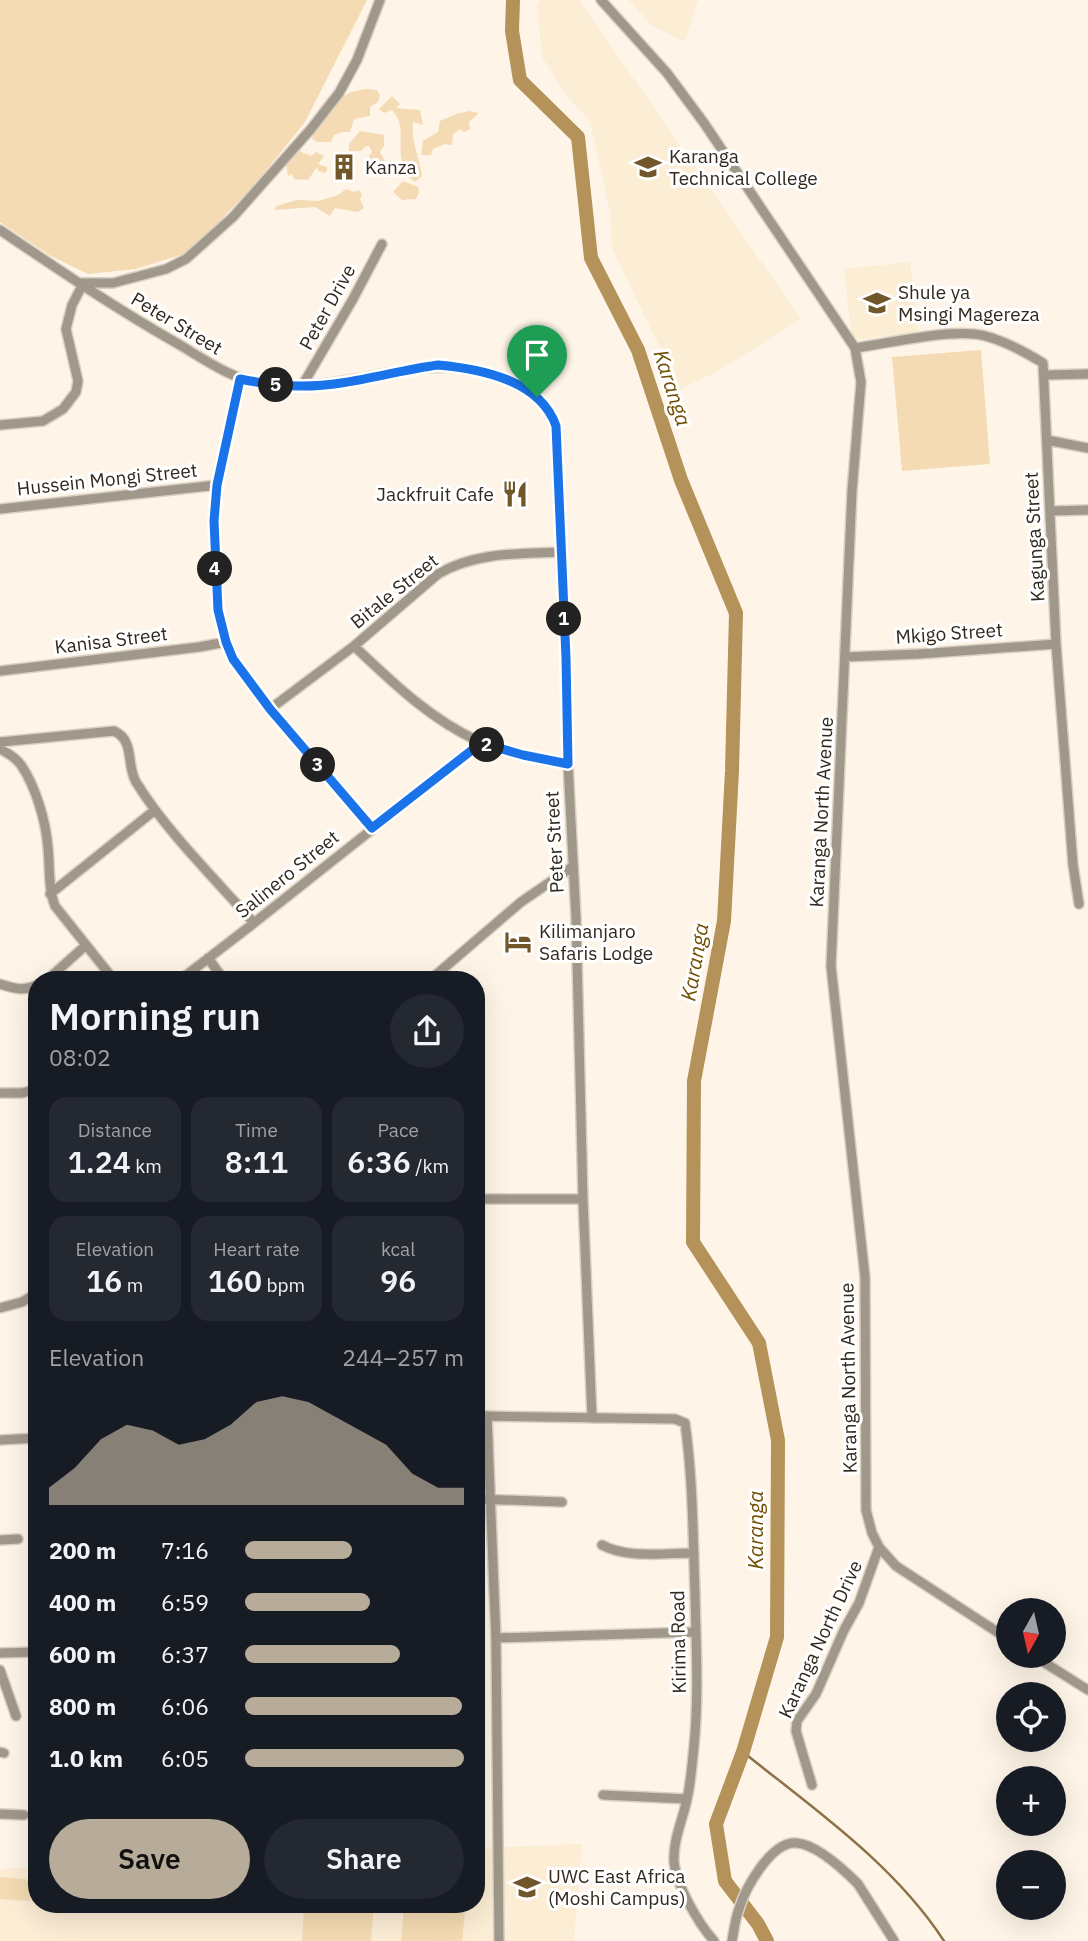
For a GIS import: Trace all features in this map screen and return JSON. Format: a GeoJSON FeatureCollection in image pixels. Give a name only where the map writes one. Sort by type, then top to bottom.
{"type":"FeatureCollection","features":[{"type":"Feature","properties":{"kind":"street"},"geometry":{"type":"LineString","coordinates":[[0,425],[43,421],[63,409],[76,392],[78,381],[66,329],[80,284],[113,283],[166,270],[186,259],[233,217],[311,130],[339,93],[357,60],[380,0]]}},
{"type":"Feature","properties":{"kind":"street","name":"Karanga North Avenue"},"geometry":{"type":"LineString","coordinates":[[601,0],[667,73],[705,123],[855,348],[861,382],[852,491],[831,966],[864,1277],[866,1510],[879,1547],[896,1566],[996,1631]]}},
{"type":"Feature","properties":{"kind":"street","name":"Peter Street"},"geometry":{"type":"LineString","coordinates":[[0,230],[80,284],[240,379],[302,387],[438,365],[477,370],[508,380],[537,397],[551,411],[556,426],[566,658],[592,1418]]}},
{"type":"Feature","properties":{"kind":"street","name":"Peter Drive"},"geometry":{"type":"LineString","coordinates":[[302,387],[382,244]]}},
{"type":"Feature","properties":{"kind":"street"},"geometry":{"type":"LineString","coordinates":[[855,348],[955,334],[975,334],[1034,357],[1044,363],[1045,375],[1088,374]]}},
{"type":"Feature","properties":{"kind":"street","name":"Kagunga Street"},"geometry":{"type":"LineString","coordinates":[[1045,375],[1056,644],[1072,852],[1079,904]]}},
{"type":"Feature","properties":{"kind":"street"},"geometry":{"type":"LineString","coordinates":[[240,379],[217,485],[214,521],[218,610],[226,642],[233,659],[270,709],[372,828]]}},
{"type":"Feature","properties":{"kind":"street"},"geometry":{"type":"LineString","coordinates":[[1047,440],[1088,447]]}},
{"type":"Feature","properties":{"kind":"street","name":"Hussein Mongi Street"},"geometry":{"type":"LineString","coordinates":[[0,509],[217,485]]}},
{"type":"Feature","properties":{"kind":"street"},"geometry":{"type":"LineString","coordinates":[[1050,511],[1088,510]]}},
{"type":"Feature","properties":{"kind":"street","name":"Bitale Street"},"geometry":{"type":"LineString","coordinates":[[270,709],[354,646],[422,586],[453,565],[485,557],[561,552]]}},
{"type":"Feature","properties":{"kind":"street","name":"Kanisa Street"},"geometry":{"type":"LineString","coordinates":[[0,671],[226,642]]}},
{"type":"Feature","properties":{"kind":"street","name":"Mkigo Street"},"geometry":{"type":"LineString","coordinates":[[845,656],[919,654],[1056,644]]}},
{"type":"Feature","properties":{"kind":"street"},"geometry":{"type":"LineString","coordinates":[[354,646],[442,722],[481,743],[568,764]]}},
{"type":"Feature","properties":{"kind":"street"},"geometry":{"type":"LineString","coordinates":[[0,742],[114,732],[120,734],[128,745],[133,776],[155,810],[254,923]]}},
{"type":"Feature","properties":{"kind":"street","name":"Salinero Street"},"geometry":{"type":"LineString","coordinates":[[191,971],[481,743]]}},
{"type":"Feature","properties":{"kind":"street"},"geometry":{"type":"LineString","coordinates":[[0,748],[20,764],[32,788],[48,843],[50,894],[55,906],[106,971]]}},
{"type":"Feature","properties":{"kind":"street"},"geometry":{"type":"LineString","coordinates":[[50,894],[155,810]]}},
{"type":"Feature","properties":{"kind":"street"},"geometry":{"type":"LineString","coordinates":[[441,971],[522,902],[572,867]]}},
{"type":"Feature","properties":{"kind":"street"},"geometry":{"type":"LineString","coordinates":[[57,971],[85,946]]}},
{"type":"Feature","properties":{"kind":"street"},"geometry":{"type":"LineString","coordinates":[[208,958],[217,971]]}},
{"type":"Feature","properties":{"kind":"street"},"geometry":{"type":"LineString","coordinates":[[0,984],[15,989],[28,989]]}},
{"type":"Feature","properties":{"kind":"street"},"geometry":{"type":"LineString","coordinates":[[0,1093],[28,1091]]}},
{"type":"Feature","properties":{"kind":"street"},"geometry":{"type":"LineString","coordinates":[[485,1199],[583,1199]]}},
{"type":"Feature","properties":{"kind":"street"},"geometry":{"type":"LineString","coordinates":[[0,1308],[28,1299]]}},
{"type":"Feature","properties":{"kind":"street"},"geometry":{"type":"LineString","coordinates":[[499,1941],[496,1639],[487,1416],[592,1418]]}},
{"type":"Feature","properties":{"kind":"street","name":"Kirima Road"},"geometry":{"type":"LineString","coordinates":[[592,1418],[675,1419],[685,1423],[694,1553],[697,1684],[694,1746],[687,1799],[675,1847],[676,1874],[688,1900],[714,1941]]}},
{"type":"Feature","properties":{"kind":"street"},"geometry":{"type":"LineString","coordinates":[[0,1440],[28,1438]]}},
{"type":"Feature","properties":{"kind":"street"},"geometry":{"type":"LineString","coordinates":[[485,1500],[562,1502]]}},
{"type":"Feature","properties":{"kind":"street"},"geometry":{"type":"LineString","coordinates":[[0,1540],[18,1539]]}},
{"type":"Feature","properties":{"kind":"street"},"geometry":{"type":"LineString","coordinates":[[602,1545],[615,1551],[630,1553],[694,1553]]}},
{"type":"Feature","properties":{"kind":"street","name":"Karanga North Drive"},"geometry":{"type":"LineString","coordinates":[[811,1785],[796,1731],[797,1721],[816,1694],[865,1591],[879,1547]]}},
{"type":"Feature","properties":{"kind":"street"},"geometry":{"type":"LineString","coordinates":[[496,1639],[696,1632]]}},
{"type":"Feature","properties":{"kind":"street"},"geometry":{"type":"LineString","coordinates":[[0,1653],[28,1652]]}},
{"type":"Feature","properties":{"kind":"street"},"geometry":{"type":"LineString","coordinates":[[1053,1668],[1088,1690]]}},
{"type":"Feature","properties":{"kind":"street"},"geometry":{"type":"LineString","coordinates":[[0,1670],[16,1716]]}},
{"type":"Feature","properties":{"kind":"street"},"geometry":{"type":"LineString","coordinates":[[603,1796],[687,1799]]}},
{"type":"Feature","properties":{"kind":"street"},"geometry":{"type":"LineString","coordinates":[[0,1814],[24,1815]]}},
{"type":"Feature","properties":{"kind":"street"},"geometry":{"type":"LineString","coordinates":[[732,1941],[738,1910],[746,1890],[777,1850],[789,1843],[808,1846],[829,1858],[858,1884],[894,1941]]}},
{"type":"Feature","properties":{"kind":"shaded area"},"geometry":{"type":"Polygon","coordinates":[[[0,0],[367,0],[305,122],[255,184],[190,252],[136,269],[88,274],[49,255],[0,222],[0,0]]]}},
{"type":"Feature","properties":{"kind":"shaded area","name":"Karanga Technical College"},"geometry":{"type":"Polygon","coordinates":[[[540,0],[579,0],[801,319],[717,372],[680,389],[612,249],[610,213],[590,121],[567,96],[542,57],[537,5],[540,0]]]}},
{"type":"Feature","properties":{"kind":"shaded area"},"geometry":{"type":"Polygon","coordinates":[[[629,0],[698,0],[685,42],[651,25],[629,0]]]}},
{"type":"Feature","properties":{"kind":"shaded area"},"geometry":{"type":"Polygon","coordinates":[[[377,90],[380,96],[378,102],[370,107],[370,116],[354,119],[350,132],[334,135],[331,142],[317,142],[312,139],[317,126],[331,112],[332,103],[351,92],[377,90]]]}},
{"type":"Feature","properties":{"kind":"shaded area"},"geometry":{"type":"Polygon","coordinates":[[[392,96],[400,104],[396,108],[420,110],[423,125],[413,122],[413,130],[422,176],[415,182],[402,164],[398,118],[392,110],[384,113],[379,109],[392,96]]]}},
{"type":"Feature","properties":{"kind":"shaded area"},"geometry":{"type":"Polygon","coordinates":[[[469,111],[479,113],[469,122],[470,129],[464,132],[460,129],[453,134],[452,145],[445,144],[433,149],[431,155],[421,155],[423,141],[438,132],[440,121],[469,111]]]}},
{"type":"Feature","properties":{"kind":"shaded area"},"geometry":{"type":"Polygon","coordinates":[[[360,131],[384,135],[384,146],[380,152],[385,161],[372,161],[369,146],[361,151],[349,151],[349,144],[360,131]]]}},
{"type":"Feature","properties":{"kind":"shaded area"},"geometry":{"type":"Polygon","coordinates":[[[299,151],[311,156],[316,152],[324,156],[318,164],[327,167],[327,171],[318,171],[317,167],[308,180],[294,179],[292,174],[288,176],[286,163],[299,151]]]}},
{"type":"Feature","properties":{"kind":"shaded area"},"geometry":{"type":"Polygon","coordinates":[[[403,181],[418,187],[416,199],[402,200],[393,192],[403,181]]]}},
{"type":"Feature","properties":{"kind":"shaded area"},"geometry":{"type":"Polygon","coordinates":[[[346,189],[354,192],[359,190],[364,208],[358,212],[335,208],[330,216],[315,207],[275,210],[276,206],[297,200],[318,201],[338,195],[346,189]]]}},
{"type":"Feature","properties":{"kind":"shaded area"},"geometry":{"type":"Polygon","coordinates":[[[910,262],[918,333],[852,340],[844,269],[910,262]]]}},
{"type":"Feature","properties":{"kind":"shaded area"},"geometry":{"type":"Polygon","coordinates":[[[981,350],[990,464],[902,471],[892,357],[981,350]]]}},
{"type":"Feature","properties":{"kind":"shaded area","name":"UWC East Africa (Moshi Campus)"},"geometry":{"type":"Polygon","coordinates":[[[582,1844],[574,1941],[0,1941],[0,1869],[28,1867],[28,1913],[485,1913],[485,1848],[582,1844]]]}},
{"type":"Feature","properties":{"kind":"shaded area"},"geometry":{"type":"Polygon","coordinates":[[[0,1877],[28,1880],[28,1901],[0,1899],[0,1877]]]}},
{"type":"Feature","properties":{"kind":"shaded area"},"geometry":{"type":"Polygon","coordinates":[[[304,1913],[373,1913],[371,1941],[302,1941],[304,1913]]]}},
{"type":"Feature","properties":{"kind":"shaded area"},"geometry":{"type":"Polygon","coordinates":[[[403,1913],[465,1913],[462,1941],[401,1941],[403,1913]]]}},
{"type":"Feature","properties":{"kind":"waterway","name":"Karanga"},"geometry":{"type":"LineString","coordinates":[[513,0],[512,31],[520,80],[578,137],[591,258],[638,350],[681,480],[736,613],[732,771],[724,921],[694,1081],[693,1242],[759,1343],[778,1440],[777,1637],[743,1752],[716,1824],[725,1881],[758,1924],[767,1941]]}},
{"type":"Feature","properties":{"kind":"waterway"},"geometry":{"type":"LineString","coordinates":[[743,1752],[877,1862],[924,1913],[944,1941]]}},
{"type":"Feature","properties":{"kind":"place","name":"Kanza"},"geometry":{"type":"Point","coordinates":[344,167]}},
{"type":"Feature","properties":{"kind":"place","name":"Karanga Technical College"},"geometry":{"type":"Point","coordinates":[648,167]}},
{"type":"Feature","properties":{"kind":"place","name":"Shule ya Msingi Magereza"},"geometry":{"type":"Point","coordinates":[877,303]}},
{"type":"Feature","properties":{"kind":"place","name":"Jackfruit Cafe"},"geometry":{"type":"Point","coordinates":[515,494]}},
{"type":"Feature","properties":{"kind":"place","name":"Kilimanjaro Safaris Lodge"},"geometry":{"type":"Point","coordinates":[518,942]}},
{"type":"Feature","properties":{"kind":"place","name":"UWC East Africa (Moshi Campus)"},"geometry":{"type":"Point","coordinates":[527,1887]}},
{"type":"Feature","properties":{"kind":"route"},"geometry":{"type":"LineString","coordinates":[[438,365],[477,370],[508,380],[537,397],[551,411],[556,426],[568,764],[481,743],[372,828],[270,709],[233,659],[226,642],[218,610],[214,521],[217,485],[240,379],[302,387],[438,365]]}}]}
